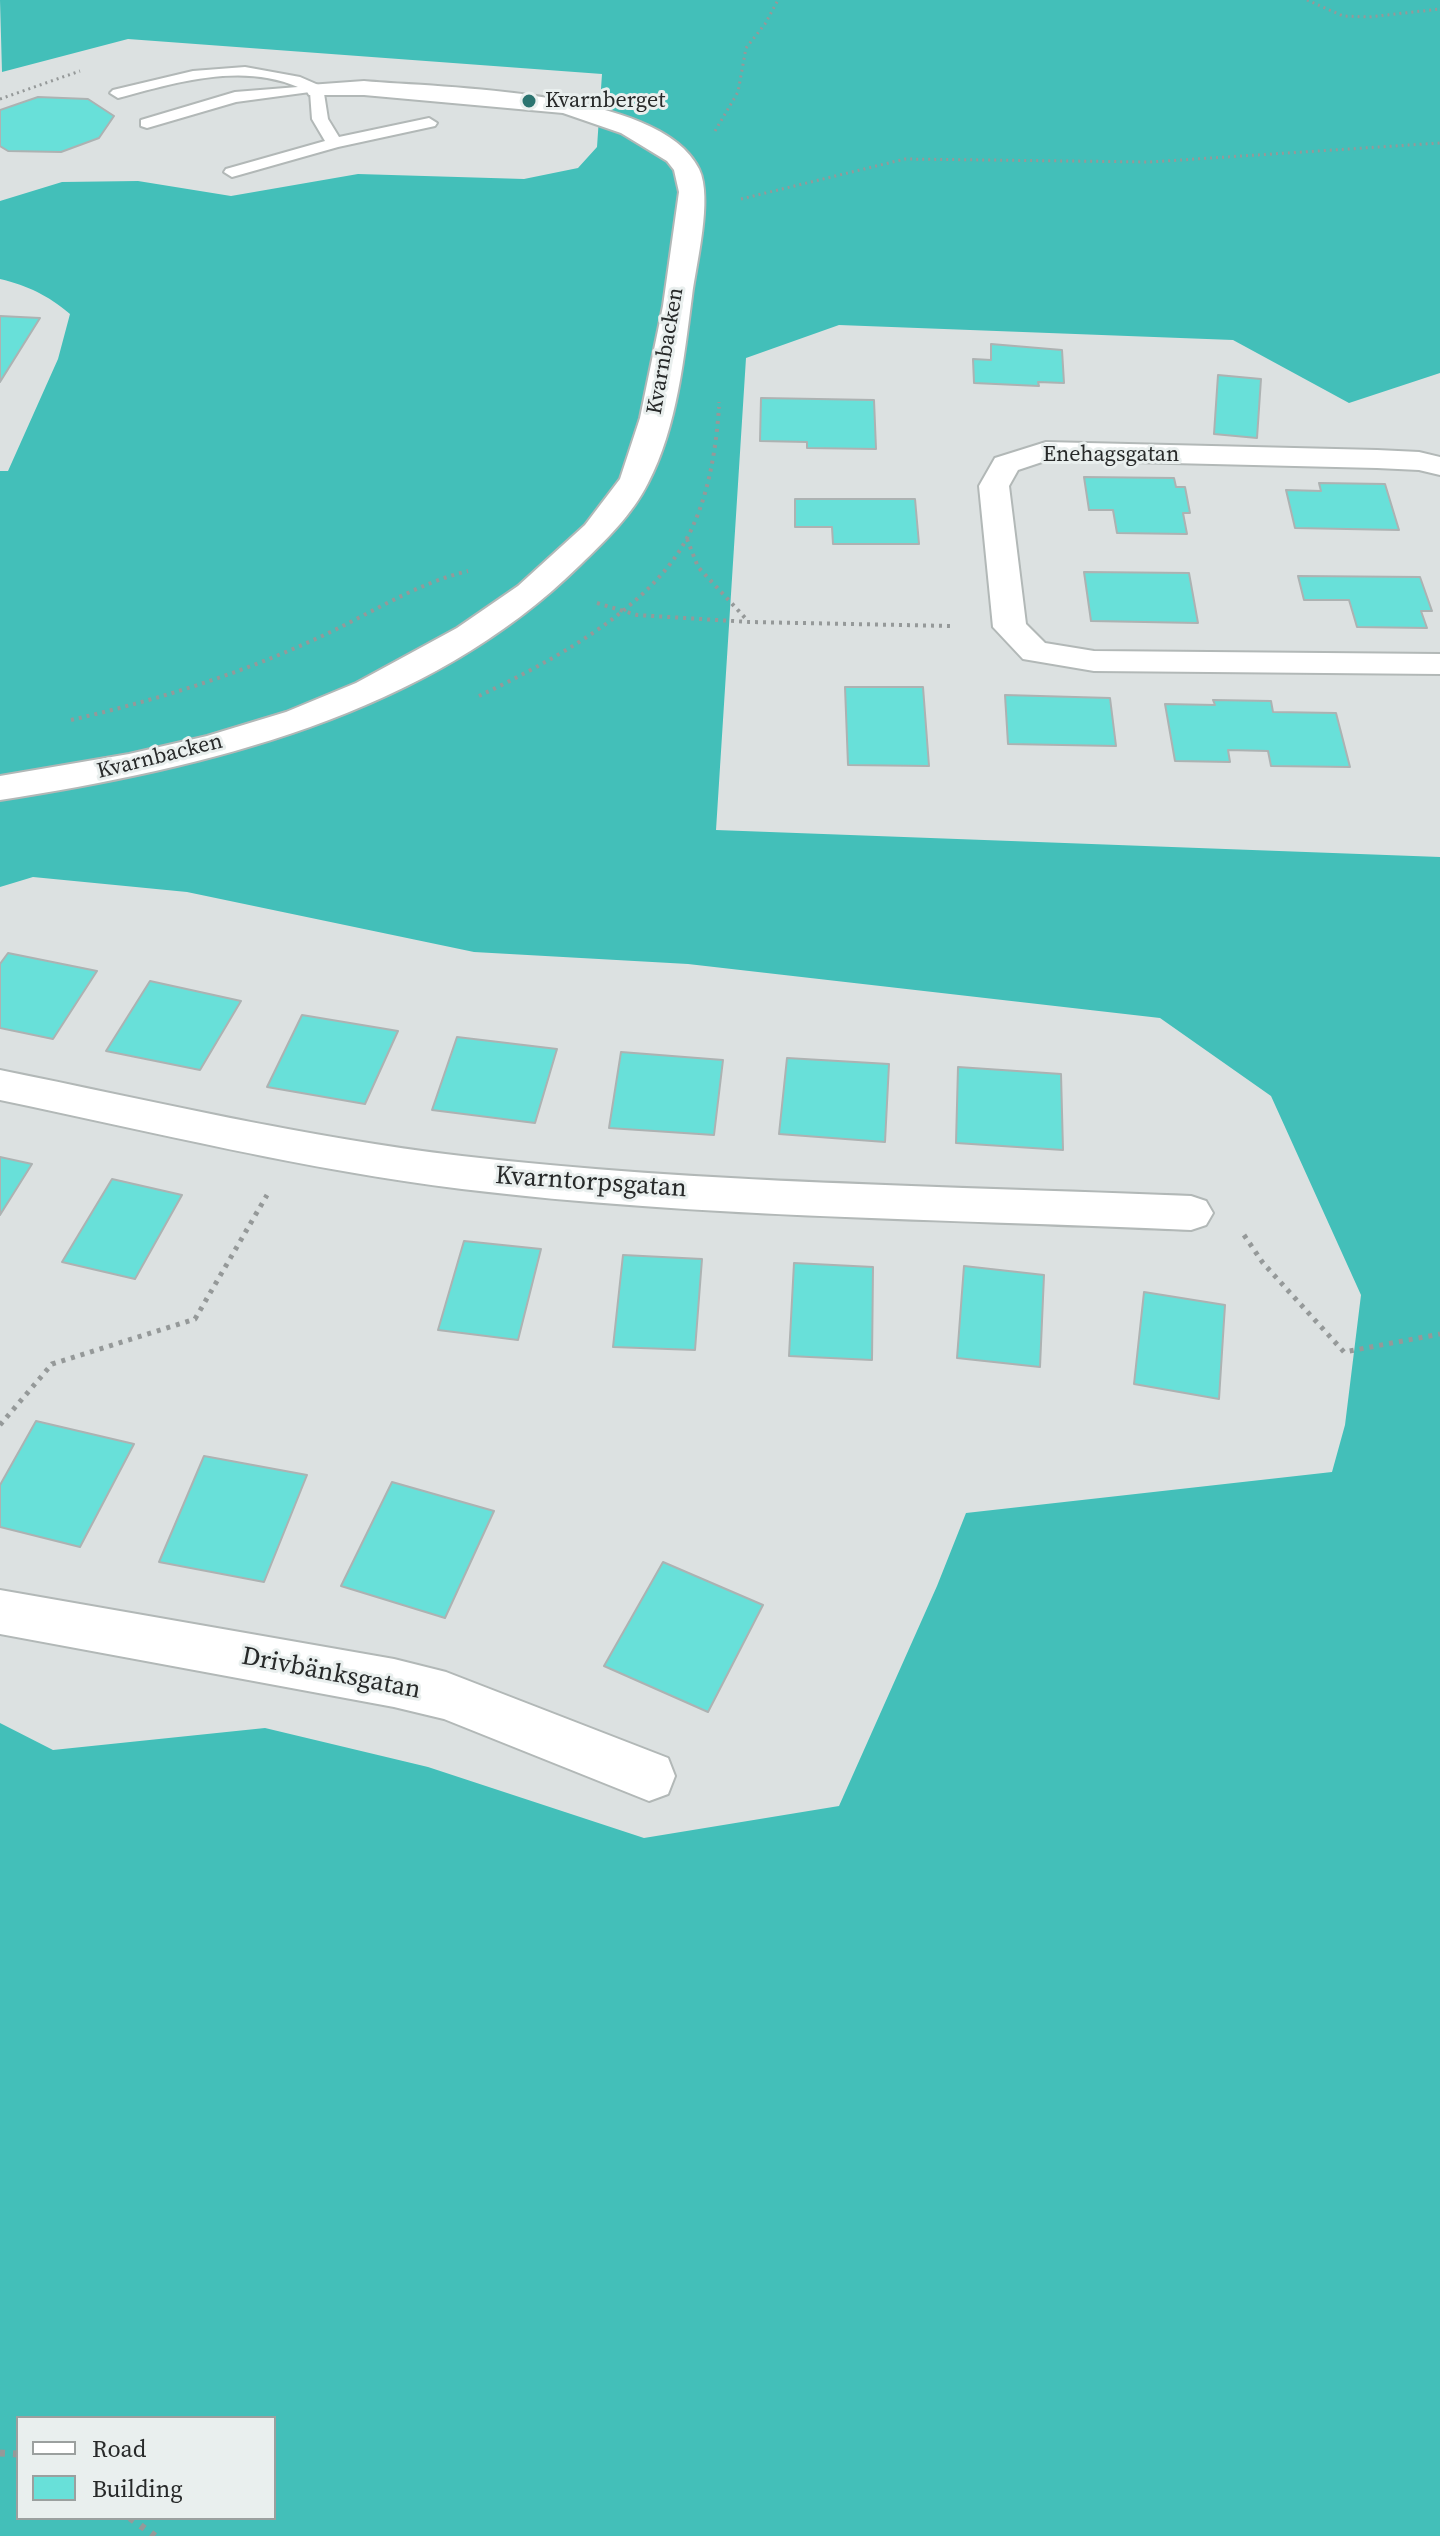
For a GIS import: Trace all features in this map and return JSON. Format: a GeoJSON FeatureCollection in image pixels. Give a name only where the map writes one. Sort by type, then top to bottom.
{"type":"FeatureCollection","features":[{"type":"Feature","properties":{"kind":"street","name":"Kvarnbacken"},"geometry":{"type":"LineString","coordinates":[[0,788],[91,774],[172,756],[242,737],[340,704],[495,620],[543,585],[598,530],[631,486],[650,437],[668,369],[692,192],[685,167],[666,149],[615,121],[564,106],[364,88],[318,90]]}},
{"type":"Feature","properties":{"kind":"street","name":"Enehagsgatan"},"geometry":{"type":"LineString","coordinates":[[1010,627],[994,486],[1006,464],[1046,451],[1377,459],[1419,461],[1440,466]]}},
{"type":"Feature","properties":{"kind":"street"},"geometry":{"type":"LineString","coordinates":[[1010,627],[1035,652],[1094,661],[1440,664]]}},
{"type":"Feature","properties":{"kind":"street","name":"Kvarntorpsgatan"},"geometry":{"type":"LineString","coordinates":[[0,1085],[296,1146],[460,1172],[615,1188],[1191,1213]]}},
{"type":"Feature","properties":{"kind":"street","name":"Drivbänksgatan"},"geometry":{"type":"LineString","coordinates":[[0,1612],[54,1625],[394,1683],[446,1696],[649,1776]]}},
{"type":"Feature","properties":{"kind":"lane"},"geometry":{"type":"LineString","coordinates":[[118,93],[166,79],[208,73],[294,77],[318,90]]}},
{"type":"Feature","properties":{"kind":"lane"},"geometry":{"type":"LineString","coordinates":[[147,123],[235,97],[318,90]]}},
{"type":"Feature","properties":{"kind":"lane"},"geometry":{"type":"LineString","coordinates":[[318,90],[316,111],[321,127],[335,143]]}},
{"type":"Feature","properties":{"kind":"lane"},"geometry":{"type":"LineString","coordinates":[[232,172],[335,143],[429,123]]}},
{"type":"Feature","properties":{"kind":"path"},"geometry":{"type":"LineString","coordinates":[[666,149],[711,136],[732,109],[746,60],[746,48],[765,24],[778,0]]}},
{"type":"Feature","properties":{"kind":"path"},"geometry":{"type":"LineString","coordinates":[[1307,0],[1343,16],[1369,17],[1440,9]]}},
{"type":"Feature","properties":{"kind":"path"},"geometry":{"type":"LineString","coordinates":[[0,99],[89,68]]}},
{"type":"Feature","properties":{"kind":"path"},"geometry":{"type":"LineString","coordinates":[[729,203],[905,159],[1150,162],[1440,143]]}},
{"type":"Feature","properties":{"kind":"path"},"geometry":{"type":"LineString","coordinates":[[470,699],[512,680],[586,636],[665,571],[687,539],[704,493],[720,394]]}},
{"type":"Feature","properties":{"kind":"path"},"geometry":{"type":"LineString","coordinates":[[687,539],[698,567],[749,622]]}},
{"type":"Feature","properties":{"kind":"path"},"geometry":{"type":"LineString","coordinates":[[58,723],[115,710],[218,679],[314,640],[443,575],[474,570],[504,574],[637,615],[749,622],[1010,627]]}},
{"type":"Feature","properties":{"kind":"path"},"geometry":{"type":"LineString","coordinates":[[0,1425],[52,1364],[195,1319],[296,1146]]}},
{"type":"Feature","properties":{"kind":"path"},"geometry":{"type":"LineString","coordinates":[[1191,1213],[1244,1235],[1263,1263],[1344,1352],[1390,1346],[1440,1334]]}},
{"type":"Feature","properties":{"kind":"path"},"geometry":{"type":"LineString","coordinates":[[133,2520],[155,2536]]}},
{"type":"Feature","properties":{"kind":"shaded area"},"geometry":{"type":"Polygon","coordinates":[[[0,0],[1440,0],[1440,373],[1349,403],[1233,340],[839,325],[746,358],[716,830],[1440,857],[1440,2536],[0,2536],[0,1723],[53,1750],[265,1728],[428,1767],[644,1838],[839,1806],[937,1586],[966,1513],[1332,1472],[1345,1425],[1361,1295],[1271,1096],[1160,1018],[688,964],[474,952],[187,892],[33,877],[0,887],[0,471],[8,471],[58,359],[70,314],[37,292],[0,279],[0,201],[62,182],[138,181],[231,196],[358,174],[524,179],[578,168],[597,147],[602,74],[128,39],[2,72],[0,0]]]}},
{"type":"Feature","properties":{"kind":"building"},"geometry":{"type":"Polygon","coordinates":[[[38,97],[88,99],[114,116],[99,138],[61,152],[8,151],[0,146],[0,110],[38,97]]]}},
{"type":"Feature","properties":{"kind":"building"},"geometry":{"type":"Polygon","coordinates":[[[0,316],[40,318],[0,382],[0,316]]]}},
{"type":"Feature","properties":{"kind":"building"},"geometry":{"type":"Polygon","coordinates":[[[991,344],[1062,350],[1064,383],[1038,382],[1039,386],[974,383],[973,359],[991,360],[991,344]]]}},
{"type":"Feature","properties":{"kind":"building"},"geometry":{"type":"Polygon","coordinates":[[[1218,375],[1261,379],[1257,438],[1214,434],[1218,375]]]}},
{"type":"Feature","properties":{"kind":"building"},"geometry":{"type":"Polygon","coordinates":[[[761,398],[874,400],[876,449],[807,448],[807,442],[760,441],[761,398]]]}},
{"type":"Feature","properties":{"kind":"building"},"geometry":{"type":"Polygon","coordinates":[[[1084,477],[1174,478],[1176,487],[1185,487],[1190,513],[1183,513],[1187,534],[1117,533],[1113,510],[1089,510],[1084,477]]]}},
{"type":"Feature","properties":{"kind":"building"},"geometry":{"type":"Polygon","coordinates":[[[1319,483],[1385,484],[1399,530],[1295,528],[1286,490],[1321,491],[1319,483]]]}},
{"type":"Feature","properties":{"kind":"building"},"geometry":{"type":"Polygon","coordinates":[[[795,499],[915,499],[919,544],[833,544],[832,527],[795,527],[795,499]]]}},
{"type":"Feature","properties":{"kind":"building"},"geometry":{"type":"Polygon","coordinates":[[[1084,572],[1189,573],[1198,623],[1091,621],[1084,572]]]}},
{"type":"Feature","properties":{"kind":"building"},"geometry":{"type":"Polygon","coordinates":[[[1298,576],[1420,577],[1432,611],[1421,611],[1427,628],[1357,627],[1349,600],[1304,600],[1298,576]]]}},
{"type":"Feature","properties":{"kind":"building"},"geometry":{"type":"Polygon","coordinates":[[[845,687],[923,687],[929,766],[848,765],[845,687]]]}},
{"type":"Feature","properties":{"kind":"building"},"geometry":{"type":"Polygon","coordinates":[[[1005,695],[1110,698],[1116,746],[1008,744],[1005,695]]]}},
{"type":"Feature","properties":{"kind":"building"},"geometry":{"type":"Polygon","coordinates":[[[1213,700],[1271,701],[1273,712],[1336,713],[1350,767],[1271,766],[1268,751],[1228,750],[1230,762],[1175,761],[1165,704],[1215,705],[1213,700]]]}},
{"type":"Feature","properties":{"kind":"building"},"geometry":{"type":"Polygon","coordinates":[[[8,953],[97,971],[53,1039],[0,1028],[0,964],[8,953]]]}},
{"type":"Feature","properties":{"kind":"building"},"geometry":{"type":"Polygon","coordinates":[[[150,981],[241,1001],[200,1070],[106,1051],[150,981]]]}},
{"type":"Feature","properties":{"kind":"building"},"geometry":{"type":"Polygon","coordinates":[[[302,1015],[398,1031],[365,1104],[267,1087],[302,1015]]]}},
{"type":"Feature","properties":{"kind":"building"},"geometry":{"type":"Polygon","coordinates":[[[457,1037],[557,1049],[535,1123],[432,1110],[457,1037]]]}},
{"type":"Feature","properties":{"kind":"building"},"geometry":{"type":"Polygon","coordinates":[[[621,1052],[723,1060],[714,1135],[609,1128],[621,1052]]]}},
{"type":"Feature","properties":{"kind":"building"},"geometry":{"type":"Polygon","coordinates":[[[787,1058],[889,1064],[885,1142],[779,1134],[787,1058]]]}},
{"type":"Feature","properties":{"kind":"building"},"geometry":{"type":"Polygon","coordinates":[[[958,1067],[1061,1074],[1063,1150],[956,1143],[958,1067]]]}},
{"type":"Feature","properties":{"kind":"building"},"geometry":{"type":"Polygon","coordinates":[[[0,1157],[32,1164],[0,1215],[0,1157]]]}},
{"type":"Feature","properties":{"kind":"building"},"geometry":{"type":"Polygon","coordinates":[[[112,1179],[182,1195],[135,1279],[62,1262],[112,1179]]]}},
{"type":"Feature","properties":{"kind":"building"},"geometry":{"type":"Polygon","coordinates":[[[464,1241],[541,1249],[518,1340],[438,1330],[464,1241]]]}},
{"type":"Feature","properties":{"kind":"building"},"geometry":{"type":"Polygon","coordinates":[[[623,1255],[702,1259],[695,1350],[613,1347],[623,1255]]]}},
{"type":"Feature","properties":{"kind":"building"},"geometry":{"type":"Polygon","coordinates":[[[794,1263],[873,1267],[872,1360],[789,1356],[794,1263]]]}},
{"type":"Feature","properties":{"kind":"building"},"geometry":{"type":"Polygon","coordinates":[[[964,1266],[1044,1275],[1040,1367],[957,1358],[964,1266]]]}},
{"type":"Feature","properties":{"kind":"building"},"geometry":{"type":"Polygon","coordinates":[[[1144,1292],[1225,1305],[1219,1399],[1134,1384],[1144,1292]]]}},
{"type":"Feature","properties":{"kind":"building"},"geometry":{"type":"Polygon","coordinates":[[[36,1421],[134,1444],[80,1547],[0,1527],[0,1485],[36,1421]]]}},
{"type":"Feature","properties":{"kind":"building"},"geometry":{"type":"Polygon","coordinates":[[[204,1456],[307,1475],[264,1582],[159,1562],[204,1456]]]}},
{"type":"Feature","properties":{"kind":"building"},"geometry":{"type":"Polygon","coordinates":[[[392,1482],[494,1511],[445,1618],[341,1586],[392,1482]]]}},
{"type":"Feature","properties":{"kind":"building"},"geometry":{"type":"Polygon","coordinates":[[[663,1562],[763,1605],[708,1712],[604,1666],[663,1562]]]}},
{"type":"Feature","properties":{"kind":"place","name":"Kvarnberget"},"geometry":{"type":"Point","coordinates":[529,101]}}]}
